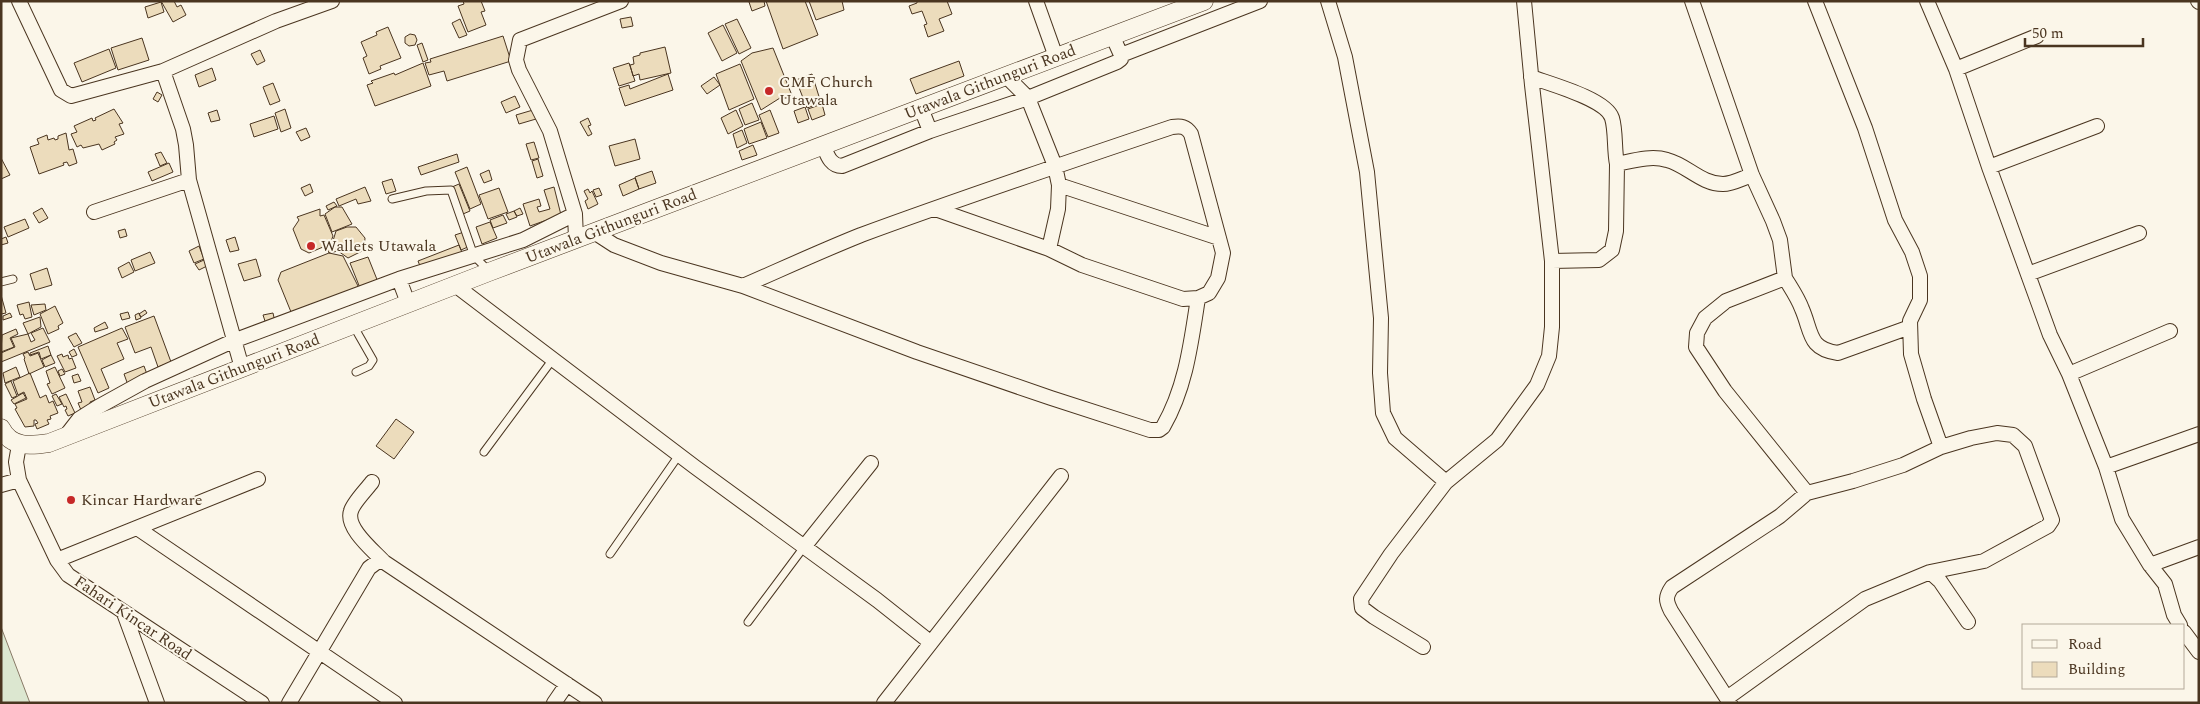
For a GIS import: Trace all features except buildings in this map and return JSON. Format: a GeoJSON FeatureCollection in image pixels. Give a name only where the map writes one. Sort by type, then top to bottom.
{"type":"FeatureCollection","features":[{"type":"Feature","properties":{"kind":"street"},"geometry":{"type":"LineString","coordinates":[[19,1],[61,90],[70,96],[163,70],[276,21],[332,1]]}},
{"type":"Feature","properties":{"kind":"street"},"geometry":{"type":"LineString","coordinates":[[576,240],[575,214],[550,131],[519,70],[516,60],[520,40],[588,7],[621,1]]}},
{"type":"Feature","properties":{"kind":"street"},"geometry":{"type":"LineString","coordinates":[[1036,1],[1056,57]]}},
{"type":"Feature","properties":{"kind":"street","name":"Utawala Githunguri Road"},"geometry":{"type":"LineString","coordinates":[[19,445],[42,444],[65,437],[528,257],[1204,1]]}},
{"type":"Feature","properties":{"kind":"street"},"geometry":{"type":"LineString","coordinates":[[1121,55],[1260,1]]}},
{"type":"Feature","properties":{"kind":"street"},"geometry":{"type":"LineString","coordinates":[[1328,1],[1345,57],[1368,172],[1381,318],[1380,373],[1384,413],[1395,438],[1446,482]]}},
{"type":"Feature","properties":{"kind":"street"},"geometry":{"type":"LineString","coordinates":[[1423,647],[1374,618],[1362,608],[1361,599],[1391,554],[1446,482],[1497,440],[1537,385],[1549,356],[1552,327],[1552,261],[1524,1]]}},
{"type":"Feature","properties":{"kind":"street"},"geometry":{"type":"LineString","coordinates":[[1692,1],[1752,175],[1780,240],[1785,278],[1802,308],[1812,340],[1825,351],[1838,353],[1910,326]]}},
{"type":"Feature","properties":{"kind":"street"},"geometry":{"type":"LineString","coordinates":[[1815,1],[1865,128],[1895,220],[1912,252],[1920,276],[1920,300],[1910,321],[1911,354],[1941,447]]}},
{"type":"Feature","properties":{"kind":"street"},"geometry":{"type":"LineString","coordinates":[[1927,1],[1956,69],[1989,167],[2050,335],[2069,374],[2106,467],[2122,519],[2150,565],[2165,584],[2174,615],[2179,624]]}},
{"type":"Feature","properties":{"kind":"street"},"geometry":{"type":"LineString","coordinates":[[822,145],[832,164],[842,166],[930,131],[1028,98],[1121,59],[1112,35]]}},
{"type":"Feature","properties":{"kind":"street"},"geometry":{"type":"LineString","coordinates":[[1956,69],[2037,36]]}},
{"type":"Feature","properties":{"kind":"street"},"geometry":{"type":"LineString","coordinates":[[163,70],[183,129],[189,180],[242,368]]}},
{"type":"Feature","properties":{"kind":"street"},"geometry":{"type":"LineString","coordinates":[[1006,76],[1028,98],[1055,166],[1059,185],[1058,209],[1049,249]]}},
{"type":"Feature","properties":{"kind":"street"},"geometry":{"type":"LineString","coordinates":[[1531,77],[1593,101],[1606,109],[1612,118],[1617,164],[1616,231],[1612,250],[1599,260],[1552,261]]}},
{"type":"Feature","properties":{"kind":"street"},"geometry":{"type":"LineString","coordinates":[[921,108],[930,131]]}},
{"type":"Feature","properties":{"kind":"street"},"geometry":{"type":"LineString","coordinates":[[1989,167],[2097,126]]}},
{"type":"Feature","properties":{"kind":"street"},"geometry":{"type":"LineString","coordinates":[[743,286],[860,236],[935,209],[1055,166],[1172,127],[1187,128],[1191,134],[1223,253],[1218,278],[1209,293],[1198,298],[1183,299],[1082,265],[1049,249],[935,209]]}},
{"type":"Feature","properties":{"kind":"street"},"geometry":{"type":"LineString","coordinates":[[1617,164],[1645,159],[1664,159],[1683,165],[1708,182],[1724,184],[1752,175]]}},
{"type":"Feature","properties":{"kind":"street"},"geometry":{"type":"LineString","coordinates":[[94,212],[189,180]]}},
{"type":"Feature","properties":{"kind":"street"},"geometry":{"type":"LineString","coordinates":[[1059,185],[1220,238]]}},
{"type":"Feature","properties":{"kind":"street"},"geometry":{"type":"LineString","coordinates":[[65,437],[79,418],[98,406],[233,341],[399,279],[523,240],[575,214]]}},
{"type":"Feature","properties":{"kind":"street"},"geometry":{"type":"LineString","coordinates":[[594,232],[614,245],[661,263],[743,286],[918,352],[1150,430],[1159,430],[1163,427],[1179,396],[1188,362],[1198,298]]}},
{"type":"Feature","properties":{"kind":"street"},"geometry":{"type":"LineString","coordinates":[[2028,274],[2139,233]]}},
{"type":"Feature","properties":{"kind":"street"},"geometry":{"type":"LineString","coordinates":[[523,240],[528,257]]}},
{"type":"Feature","properties":{"kind":"street"},"geometry":{"type":"LineString","coordinates":[[1785,278],[1726,301],[1705,318],[1697,333],[1696,347],[1725,391],[1807,493]]}},
{"type":"Feature","properties":{"kind":"street"},"geometry":{"type":"LineString","coordinates":[[399,279],[408,303]]}},
{"type":"Feature","properties":{"kind":"street"},"geometry":{"type":"LineString","coordinates":[[455,285],[679,455],[877,600],[930,642]]}},
{"type":"Feature","properties":{"kind":"street"},"geometry":{"type":"LineString","coordinates":[[2069,374],[2170,332]]}},
{"type":"Feature","properties":{"kind":"street"},"geometry":{"type":"LineString","coordinates":[[157,376],[165,398]]}},
{"type":"Feature","properties":{"kind":"street"},"geometry":{"type":"LineString","coordinates":[[1,428],[5,436],[19,445]]}},
{"type":"Feature","properties":{"kind":"street"},"geometry":{"type":"LineString","coordinates":[[1997,433],[2013,435],[2025,446],[2052,520],[2048,526],[1984,561],[1930,572],[1865,599],[1728,700],[1670,612],[1666,595],[1682,579],[1780,516],[1807,493],[1903,465],[1941,447],[1997,433]]}},
{"type":"Feature","properties":{"kind":"street"},"geometry":{"type":"LineString","coordinates":[[2106,467],[2199,434]]}},
{"type":"Feature","properties":{"kind":"street","name":"Fahari Kincar Road"},"geometry":{"type":"LineString","coordinates":[[19,445],[16,462],[19,480],[57,560],[68,575],[262,703]]}},
{"type":"Feature","properties":{"kind":"street"},"geometry":{"type":"LineString","coordinates":[[804,547],[870,463]]}},
{"type":"Feature","properties":{"kind":"street"},"geometry":{"type":"LineString","coordinates":[[884,703],[1061,476]]}},
{"type":"Feature","properties":{"kind":"street"},"geometry":{"type":"LineString","coordinates":[[57,560],[258,479]]}},
{"type":"Feature","properties":{"kind":"street"},"geometry":{"type":"LineString","coordinates":[[1,485],[19,480]]}},
{"type":"Feature","properties":{"kind":"street"},"geometry":{"type":"LineString","coordinates":[[372,482],[351,511],[351,520],[357,534],[384,562],[596,703]]}},
{"type":"Feature","properties":{"kind":"street"},"geometry":{"type":"LineString","coordinates":[[137,528],[395,703]]}},
{"type":"Feature","properties":{"kind":"street"},"geometry":{"type":"LineString","coordinates":[[2150,565],[2199,548]]}},
{"type":"Feature","properties":{"kind":"street"},"geometry":{"type":"LineString","coordinates":[[289,703],[369,568],[377,562],[384,562]]}},
{"type":"Feature","properties":{"kind":"street"},"geometry":{"type":"LineString","coordinates":[[1930,572],[1940,581],[1968,622]]}},
{"type":"Feature","properties":{"kind":"street"},"geometry":{"type":"LineString","coordinates":[[124,613],[157,703]]}},
{"type":"Feature","properties":{"kind":"street"},"geometry":{"type":"LineString","coordinates":[[2185,633],[2199,652]]}},
{"type":"Feature","properties":{"kind":"street"},"geometry":{"type":"LineString","coordinates":[[554,703],[567,684]]}},
{"type":"Feature","properties":{"kind":"lane"},"geometry":{"type":"LineString","coordinates":[[392,199],[426,191],[451,190],[474,256],[489,272]]}},
{"type":"Feature","properties":{"kind":"lane"},"geometry":{"type":"LineString","coordinates":[[1,282],[13,279]]}},
{"type":"Feature","properties":{"kind":"lane"},"geometry":{"type":"LineString","coordinates":[[353,325],[372,360],[369,366],[356,372]]}},
{"type":"Feature","properties":{"kind":"lane"},"geometry":{"type":"LineString","coordinates":[[484,452],[553,359]]}},
{"type":"Feature","properties":{"kind":"lane"},"geometry":{"type":"LineString","coordinates":[[610,554],[679,455]]}},
{"type":"Feature","properties":{"kind":"lane"},"geometry":{"type":"LineString","coordinates":[[748,622],[804,547]]}},
{"type":"Feature","properties":{"kind":"green space"},"geometry":{"type":"Polygon","coordinates":[[[1,627],[30,703],[1,703],[1,627]]]}},
{"type":"Feature","properties":{"kind":"place","name":"CMF Church Utawala"},"geometry":{"type":"Point","coordinates":[769,91]}},
{"type":"Feature","properties":{"kind":"place","name":"Wallets Utawala"},"geometry":{"type":"Point","coordinates":[311,246]}},
{"type":"Feature","properties":{"kind":"place","name":"Kincar Hardware"},"geometry":{"type":"Point","coordinates":[71,500]}}]}
